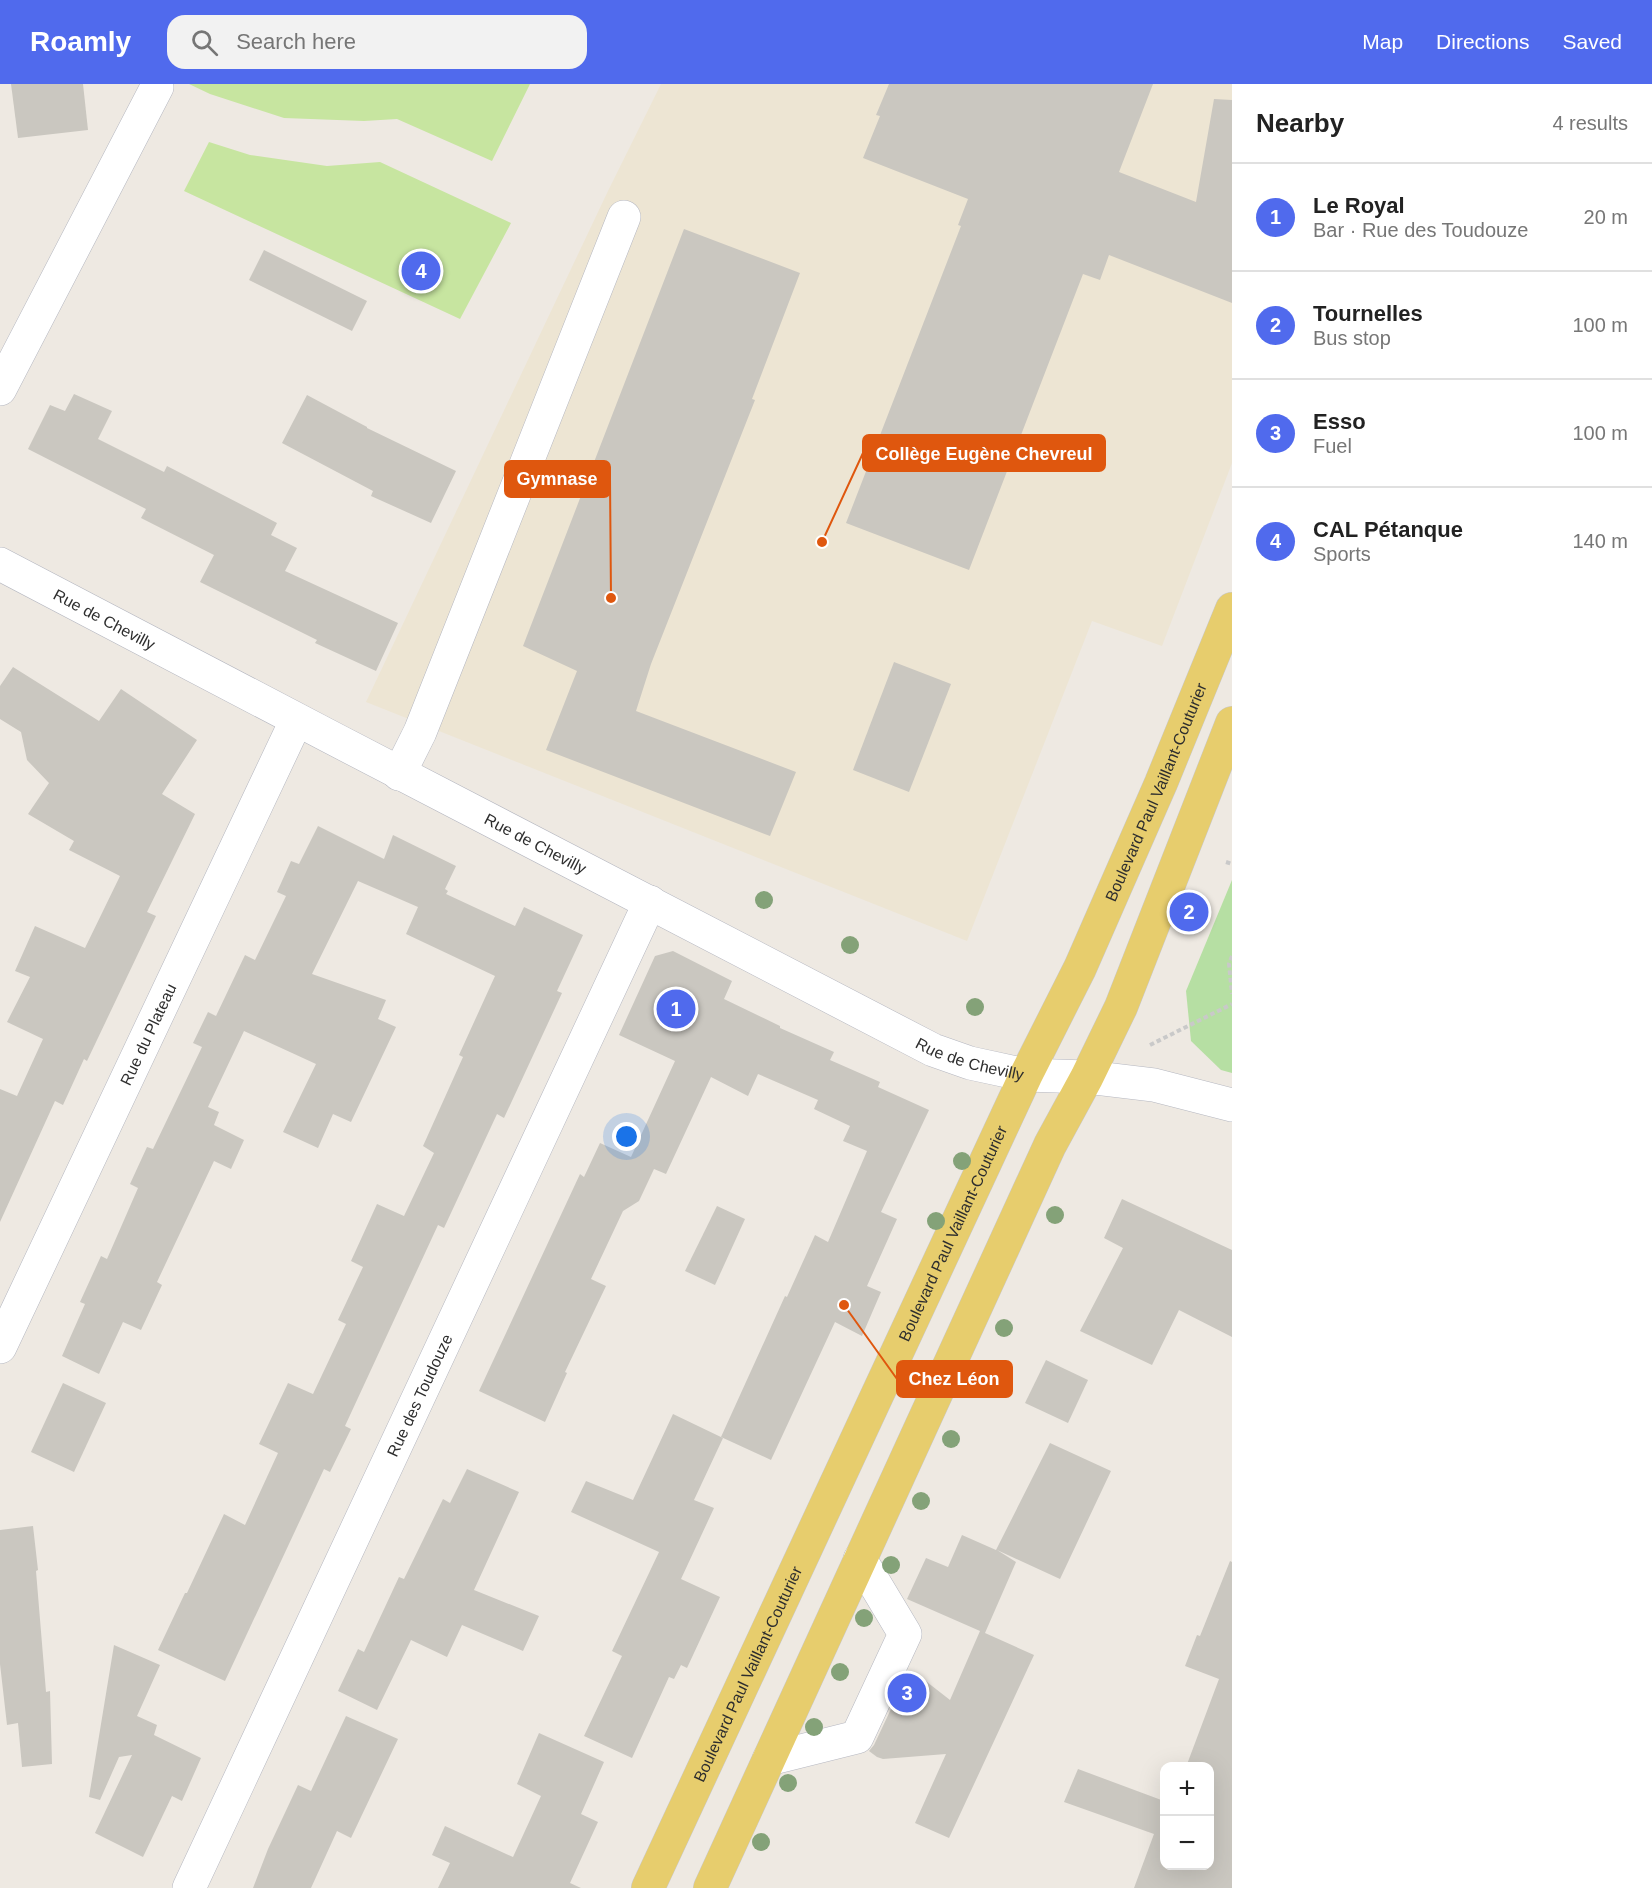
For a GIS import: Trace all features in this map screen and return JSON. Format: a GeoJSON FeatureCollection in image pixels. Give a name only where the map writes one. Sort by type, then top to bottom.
{"type":"FeatureCollection","features":[{"type":"Feature","properties":{"kind":"main road","name":"Boulevard Paul Vaillant-Couturier"},"geometry":{"type":"LineString","coordinates":[[648,1888],[1026,1075],[1080,968],[1161,783],[1232,609]]}},
{"type":"Feature","properties":{"kind":"main road"},"geometry":{"type":"LineString","coordinates":[[710,1888],[1050,1145],[1121,1007],[1232,723]]}},
{"type":"Feature","properties":{"kind":"street"},"geometry":{"type":"LineString","coordinates":[[0,389],[8,356],[157,87]]}},
{"type":"Feature","properties":{"kind":"street"},"geometry":{"type":"LineString","coordinates":[[399,774],[420,732],[624,217]]}},
{"type":"Feature","properties":{"kind":"street","name":"Rue de Chevilly"},"geometry":{"type":"LineString","coordinates":[[0,564],[296,721],[933,1050],[970,1063],[1026,1075],[1087,1077],[1154,1085],[1232,1105]]}},
{"type":"Feature","properties":{"kind":"street","name":"Rue du Plateau"},"geometry":{"type":"LineString","coordinates":[[0,1347],[296,721]]}},
{"type":"Feature","properties":{"kind":"street","name":"Rue des Toudouze"},"geometry":{"type":"LineString","coordinates":[[189,1888],[650,902]]}},
{"type":"Feature","properties":{"kind":"street"},"geometry":{"type":"LineString","coordinates":[[769,1759],[857,1737],[905,1634],[860,1559]]}},
{"type":"Feature","properties":{"kind":"path"},"geometry":{"type":"LineString","coordinates":[[1226,862],[1232,864]]}},
{"type":"Feature","properties":{"kind":"path"},"geometry":{"type":"LineString","coordinates":[[1232,956],[1229,964],[1232,994]]}},
{"type":"Feature","properties":{"kind":"path"},"geometry":{"type":"LineString","coordinates":[[1164,1038],[1232,1004]]}},
{"type":"Feature","properties":{"kind":"shaded area"},"geometry":{"type":"Polygon","coordinates":[[[661,84],[1232,84],[1232,463],[1162,646],[1092,621],[967,941],[366,702],[661,84]]]}},
{"type":"Feature","properties":{"kind":"green space"},"geometry":{"type":"Polygon","coordinates":[[[189,84],[530,84],[492,161],[397,119],[364,121],[284,118],[210,94],[189,84]]]}},
{"type":"Feature","properties":{"kind":"green space"},"geometry":{"type":"Polygon","coordinates":[[[209,142],[250,155],[327,166],[380,162],[511,223],[460,319],[184,191],[209,142]]]}},
{"type":"Feature","properties":{"kind":"green space"},"geometry":{"type":"Polygon","coordinates":[[[1232,880],[1232,1073],[1221,1070],[1191,1041],[1186,991],[1232,880]]]}},
{"type":"Feature","properties":{"kind":"building"},"geometry":{"type":"Polygon","coordinates":[[[11,84],[83,84],[88,130],[18,138],[11,84]]]}},
{"type":"Feature","properties":{"kind":"building"},"geometry":{"type":"Polygon","coordinates":[[[889,84],[1153,84],[1119,172],[1196,202],[1214,99],[1232,100],[1232,303],[1109,255],[1100,280],[1083,274],[969,570],[846,523],[961,226],[958,225],[968,199],[863,158],[880,116],[876,115],[889,84]]]}},
{"type":"Feature","properties":{"kind":"building"},"geometry":{"type":"Polygon","coordinates":[[[684,229],[800,273],[752,399],[755,400],[651,664],[636,711],[796,772],[770,836],[546,750],[577,671],[523,646],[684,229]]]}},
{"type":"Feature","properties":{"kind":"building"},"geometry":{"type":"Polygon","coordinates":[[[264,250],[367,301],[352,331],[249,280],[264,250]]]}},
{"type":"Feature","properties":{"kind":"building"},"geometry":{"type":"Polygon","coordinates":[[[74,394],[112,411],[98,439],[164,472],[167,466],[277,523],[271,535],[297,548],[285,571],[398,623],[376,671],[315,643],[317,640],[200,582],[214,555],[141,518],[146,509],[28,449],[50,405],[65,411],[74,394]]]}},
{"type":"Feature","properties":{"kind":"building"},"geometry":{"type":"Polygon","coordinates":[[[307,395],[367,428],[456,471],[431,523],[371,496],[373,491],[282,443],[307,395]]]}},
{"type":"Feature","properties":{"kind":"building"},"geometry":{"type":"Polygon","coordinates":[[[894,662],[951,684],[909,792],[853,770],[894,662]]]}},
{"type":"Feature","properties":{"kind":"building"},"geometry":{"type":"Polygon","coordinates":[[[13,667],[99,721],[121,689],[197,740],[162,794],[195,814],[147,912],[156,916],[87,1061],[84,1059],[63,1105],[55,1101],[0,1222],[0,1089],[17,1096],[43,1039],[7,1022],[30,977],[15,971],[35,926],[85,948],[120,876],[69,850],[74,841],[28,814],[49,783],[27,760],[21,732],[0,719],[0,686],[13,667]]]}},
{"type":"Feature","properties":{"kind":"building"},"geometry":{"type":"Polygon","coordinates":[[[318,826],[384,859],[393,835],[456,866],[445,889],[448,891],[446,894],[515,926],[524,907],[583,935],[557,991],[562,993],[504,1118],[497,1114],[444,1228],[438,1225],[345,1426],[351,1429],[330,1472],[324,1469],[225,1681],[158,1650],[224,1514],[245,1525],[278,1453],[259,1444],[288,1383],[313,1394],[346,1324],[338,1320],[363,1267],[351,1261],[377,1204],[404,1216],[434,1153],[423,1146],[463,1057],[459,1055],[495,976],[406,934],[418,907],[358,881],[312,974],[386,1000],[378,1019],[396,1027],[351,1122],[333,1114],[318,1148],[283,1132],[316,1064],[244,1031],[208,1107],[219,1112],[214,1125],[244,1140],[231,1169],[214,1161],[157,1282],[162,1285],[141,1330],[123,1322],[99,1374],[62,1356],[85,1304],[80,1302],[101,1256],[107,1259],[138,1188],[130,1184],[147,1147],[153,1149],[202,1047],[193,1043],[208,1012],[216,1016],[245,955],[255,960],[286,896],[277,892],[291,861],[299,864],[318,826]]]}},
{"type":"Feature","properties":{"kind":"building"},"geometry":{"type":"Polygon","coordinates":[[[673,951],[732,981],[724,999],[780,1028],[834,1052],[830,1060],[880,1082],[878,1087],[929,1110],[881,1212],[897,1219],[867,1286],[881,1292],[862,1336],[835,1322],[771,1460],[721,1437],[815,1235],[828,1242],[867,1151],[843,1141],[850,1126],[814,1109],[818,1100],[758,1074],[748,1096],[711,1077],[666,1174],[654,1169],[639,1201],[623,1211],[591,1279],[606,1286],[565,1372],[567,1373],[545,1422],[479,1391],[580,1174],[584,1177],[600,1143],[631,1157],[675,1061],[619,1035],[655,956],[673,951]]]}},
{"type":"Feature","properties":{"kind":"building"},"geometry":{"type":"Polygon","coordinates":[[[1122,1199],[1232,1250],[1232,1337],[1179,1310],[1152,1365],[1080,1331],[1123,1248],[1104,1238],[1122,1199]]]}},
{"type":"Feature","properties":{"kind":"building"},"geometry":{"type":"Polygon","coordinates":[[[717,1206],[745,1219],[715,1285],[685,1271],[717,1206]]]}},
{"type":"Feature","properties":{"kind":"building"},"geometry":{"type":"Polygon","coordinates":[[[1046,1360],[1088,1380],[1068,1423],[1025,1403],[1046,1360]]]}},
{"type":"Feature","properties":{"kind":"building"},"geometry":{"type":"Polygon","coordinates":[[[63,1383],[106,1403],[74,1472],[31,1452],[63,1383]]]}},
{"type":"Feature","properties":{"kind":"building"},"geometry":{"type":"Polygon","coordinates":[[[673,1414],[723,1438],[694,1500],[714,1508],[681,1579],[720,1597],[687,1668],[681,1665],[674,1679],[669,1677],[632,1758],[584,1736],[622,1656],[612,1651],[659,1552],[571,1512],[586,1481],[633,1500],[673,1414]]]}},
{"type":"Feature","properties":{"kind":"building"},"geometry":{"type":"Polygon","coordinates":[[[1050,1443],[1111,1471],[1060,1579],[997,1550],[1016,1562],[985,1633],[1034,1655],[949,1838],[915,1823],[946,1754],[883,1759],[869,1751],[908,1673],[918,1675],[950,1700],[980,1631],[907,1599],[926,1558],[948,1567],[962,1535],[996,1550],[1050,1443]]]}},
{"type":"Feature","properties":{"kind":"building"},"geometry":{"type":"Polygon","coordinates":[[[467,1469],[519,1492],[474,1590],[539,1616],[523,1651],[462,1625],[447,1657],[411,1640],[377,1710],[338,1691],[358,1649],[364,1652],[399,1577],[404,1579],[443,1499],[450,1503],[467,1469]]]}},
{"type":"Feature","properties":{"kind":"building"},"geometry":{"type":"Polygon","coordinates":[[[33,1526],[46,1692],[50,1691],[52,1764],[22,1767],[18,1723],[7,1725],[0,1664],[0,1530],[33,1526]]]}},
{"type":"Feature","properties":{"kind":"building"},"geometry":{"type":"Polygon","coordinates":[[[1230,1561],[1232,1562],[1232,1888],[1134,1888],[1154,1834],[1064,1802],[1078,1769],[1160,1800],[1160,1870],[1214,1870],[1214,1762],[1188,1762],[1219,1679],[1185,1666],[1197,1635],[1200,1636],[1230,1561]]]}},
{"type":"Feature","properties":{"kind":"building"},"geometry":{"type":"Polygon","coordinates":[[[114,1645],[160,1665],[137,1716],[157,1725],[154,1735],[201,1758],[182,1801],[172,1796],[143,1857],[95,1833],[132,1755],[119,1757],[100,1800],[89,1797],[114,1645]]]}},
{"type":"Feature","properties":{"kind":"building"},"geometry":{"type":"Polygon","coordinates":[[[346,1716],[398,1739],[351,1838],[337,1831],[311,1888],[253,1888],[268,1849],[298,1785],[311,1791],[346,1716]]]}},
{"type":"Feature","properties":{"kind":"building"},"geometry":{"type":"Polygon","coordinates":[[[539,1733],[604,1762],[581,1814],[598,1822],[570,1883],[581,1888],[438,1888],[450,1863],[432,1855],[445,1826],[513,1857],[541,1796],[517,1784],[539,1733]]]}},
{"type":"Feature","properties":{"kind":"place","name":"CAL Pétanque"},"geometry":{"type":"Point","coordinates":[421,271]}},
{"type":"Feature","properties":{"kind":"place","name":"Collège Eugène Chevreul"},"geometry":{"type":"Point","coordinates":[822,542]}},
{"type":"Feature","properties":{"kind":"place","name":"Gymnase"},"geometry":{"type":"Point","coordinates":[611,598]}},
{"type":"Feature","properties":{"kind":"place","name":"Tournelles"},"geometry":{"type":"Point","coordinates":[1189,912]}},
{"type":"Feature","properties":{"kind":"place","name":"Le Royal"},"geometry":{"type":"Point","coordinates":[676,1009]}},
{"type":"Feature","properties":{"kind":"place","name":"Chez Léon"},"geometry":{"type":"Point","coordinates":[844,1305]}},
{"type":"Feature","properties":{"kind":"place","name":"Esso"},"geometry":{"type":"Point","coordinates":[907,1693]}}]}
